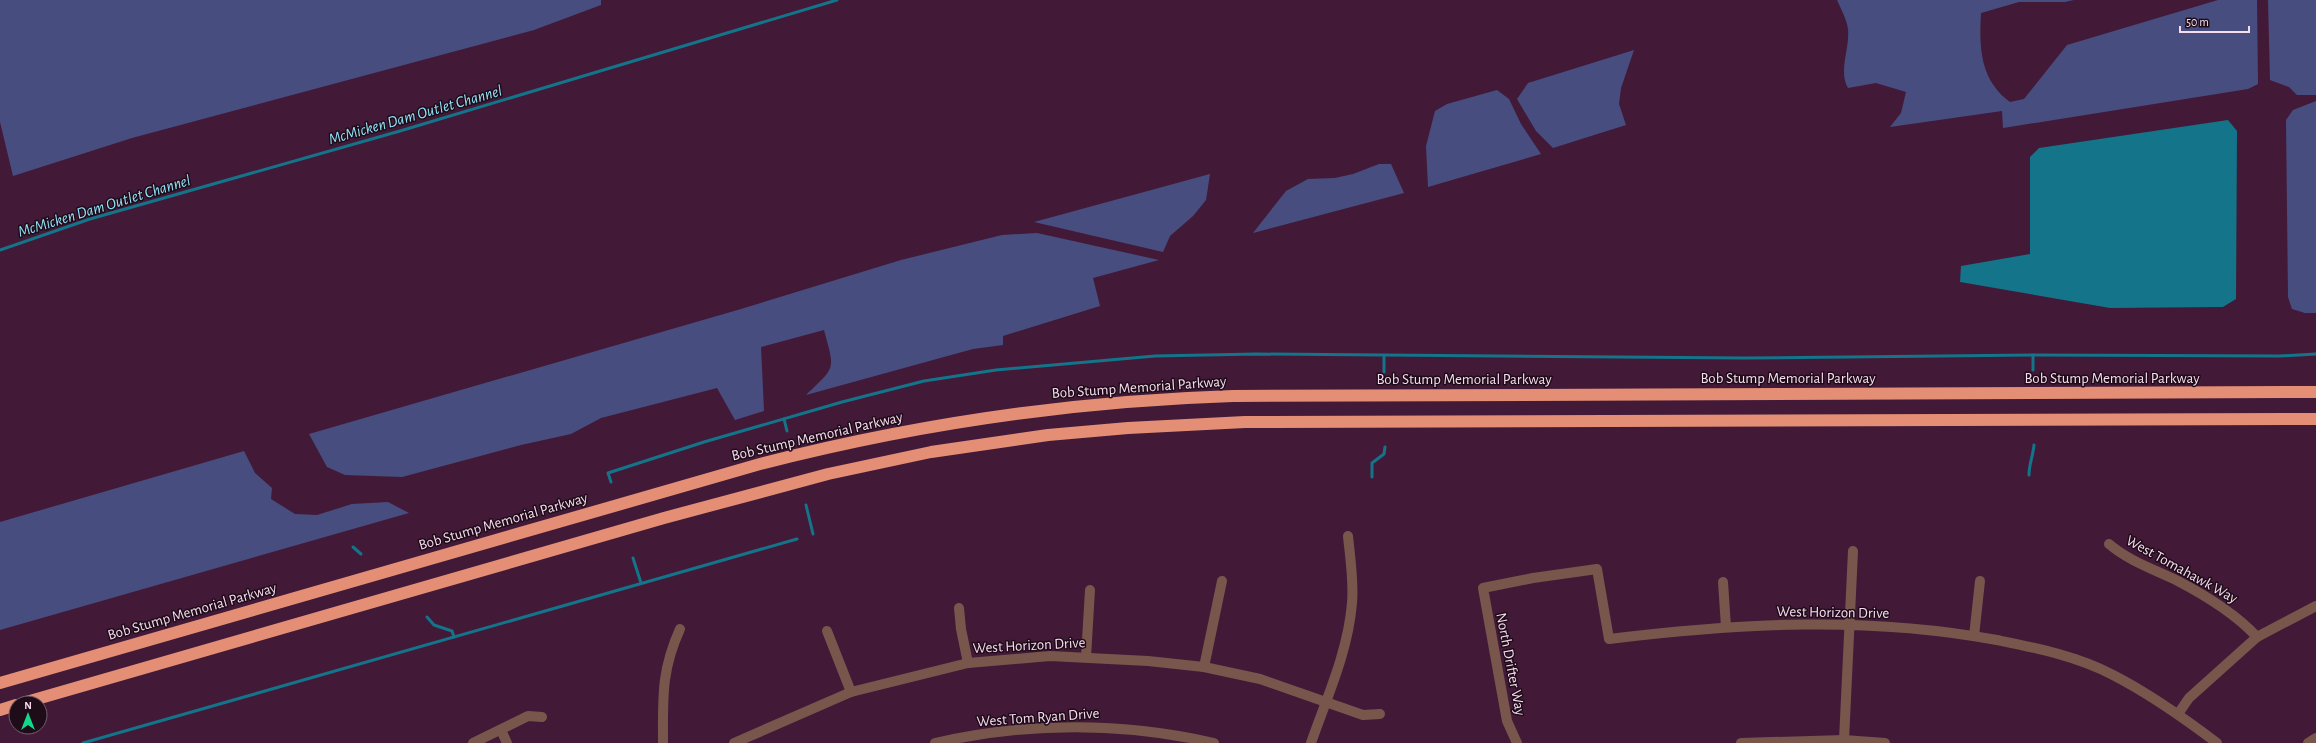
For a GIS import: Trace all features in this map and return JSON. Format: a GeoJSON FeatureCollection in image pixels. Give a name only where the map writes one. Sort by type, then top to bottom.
{"type":"FeatureCollection","features":[{"type":"Feature","properties":{"kind":"highway","name":"Bob Stump Memorial Parkway"},"geometry":{"type":"LineString","coordinates":[[0,682],[760,464],[865,438],[1006,414],[1130,401],[1233,396],[2316,392]]}},
{"type":"Feature","properties":{"kind":"highway"},"geometry":{"type":"LineString","coordinates":[[48,696],[760,491],[895,459],[1048,435],[1168,425],[1252,422],[2316,419]]}},
{"type":"Feature","properties":{"kind":"street"},"geometry":{"type":"LineString","coordinates":[[1311,743],[1325,701],[1341,661],[1348,635],[1352,602],[1348,536]]}},
{"type":"Feature","properties":{"kind":"street","name":"West Tomahawk Way"},"geometry":{"type":"LineString","coordinates":[[2109,544],[2124,556],[2177,581],[2215,604],[2243,622],[2257,637]]}},
{"type":"Feature","properties":{"kind":"street"},"geometry":{"type":"LineString","coordinates":[[1844,740],[1853,551]]}},
{"type":"Feature","properties":{"kind":"street","name":"West Horizon Drive"},"geometry":{"type":"LineString","coordinates":[[1483,588],[1533,578],[1597,569],[1609,639],[1726,627],[1816,623],[1974,636],[2065,656],[2112,674],[2178,714],[2217,743]]}},
{"type":"Feature","properties":{"kind":"street"},"geometry":{"type":"LineString","coordinates":[[1204,667],[1222,581]]}},
{"type":"Feature","properties":{"kind":"street"},"geometry":{"type":"LineString","coordinates":[[1974,636],[1980,581]]}},
{"type":"Feature","properties":{"kind":"street"},"geometry":{"type":"LineString","coordinates":[[1723,582],[1726,627]]}},
{"type":"Feature","properties":{"kind":"street","name":"North Drifter Way"},"geometry":{"type":"LineString","coordinates":[[1483,588],[1506,721],[1516,743]]}},
{"type":"Feature","properties":{"kind":"street"},"geometry":{"type":"LineString","coordinates":[[1086,656],[1090,590]]}},
{"type":"Feature","properties":{"kind":"street"},"geometry":{"type":"LineString","coordinates":[[2178,714],[2189,698],[2257,637],[2316,606]]}},
{"type":"Feature","properties":{"kind":"street"},"geometry":{"type":"LineString","coordinates":[[959,608],[961,629],[968,663]]}},
{"type":"Feature","properties":{"kind":"street"},"geometry":{"type":"LineString","coordinates":[[663,743],[663,684],[669,653],[680,629]]}},
{"type":"Feature","properties":{"kind":"street"},"geometry":{"type":"LineString","coordinates":[[827,631],[851,692]]}},
{"type":"Feature","properties":{"kind":"street","name":"West Horizon Drive"},"geometry":{"type":"LineString","coordinates":[[734,743],[851,692],[968,663],[1050,656],[1086,656],[1204,667],[1260,679],[1363,714],[1380,714]]}},
{"type":"Feature","properties":{"kind":"street"},"geometry":{"type":"LineString","coordinates":[[473,743],[528,716],[542,717]]}},
{"type":"Feature","properties":{"kind":"street","name":"West Tom Ryan Drive"},"geometry":{"type":"LineString","coordinates":[[935,743],[958,738],[1009,732],[1101,726],[1147,731],[1214,743]]}},
{"type":"Feature","properties":{"kind":"street"},"geometry":{"type":"LineString","coordinates":[[500,730],[507,743]]}},
{"type":"Feature","properties":{"kind":"street"},"geometry":{"type":"LineString","coordinates":[[2308,743],[2316,738]]}},
{"type":"Feature","properties":{"kind":"street"},"geometry":{"type":"LineString","coordinates":[[1741,743],[1844,740],[1885,743]]}},
{"type":"Feature","properties":{"kind":"shaded area"},"geometry":{"type":"Polygon","coordinates":[[[0,0],[601,0],[601,5],[534,30],[132,138],[13,176],[0,122],[0,0]]]}},
{"type":"Feature","properties":{"kind":"shaded area"},"geometry":{"type":"Polygon","coordinates":[[[1837,0],[2074,0],[2065,2],[2019,2],[1981,13],[1981,51],[1987,73],[2000,93],[2010,102],[2024,99],[2067,45],[2218,0],[2257,0],[2258,84],[2248,89],[2003,128],[2002,111],[1890,127],[1901,113],[1906,92],[1876,83],[1848,88],[1845,81],[1844,67],[1848,29],[1837,0]]]}},
{"type":"Feature","properties":{"kind":"shaded area"},"geometry":{"type":"Polygon","coordinates":[[[2268,0],[2316,0],[2316,95],[2297,95],[2289,87],[2270,80],[2268,0]]]}},
{"type":"Feature","properties":{"kind":"shaded area"},"geometry":{"type":"Polygon","coordinates":[[[1634,50],[1621,88],[1619,104],[1626,125],[1553,148],[1536,131],[1517,99],[1528,83],[1634,50]]]}},
{"type":"Feature","properties":{"kind":"shaded area"},"geometry":{"type":"Polygon","coordinates":[[[1497,90],[1509,99],[1521,124],[1541,154],[1428,187],[1426,146],[1435,111],[1447,104],[1497,90]]]}},
{"type":"Feature","properties":{"kind":"shaded area"},"geometry":{"type":"Polygon","coordinates":[[[2316,101],[2316,313],[2305,313],[2292,309],[2288,297],[2286,120],[2293,110],[2316,101]]]}},
{"type":"Feature","properties":{"kind":"shaded area"},"geometry":{"type":"Polygon","coordinates":[[[2228,120],[2237,131],[2236,299],[2223,307],[2110,308],[1960,282],[1961,266],[2030,254],[2030,157],[2039,148],[2228,120]]]}},
{"type":"Feature","properties":{"kind":"shaded area"},"geometry":{"type":"Polygon","coordinates":[[[1379,164],[1391,164],[1404,193],[1253,233],[1286,191],[1308,179],[1335,178],[1353,174],[1379,164]]]}},
{"type":"Feature","properties":{"kind":"shaded area"},"geometry":{"type":"Polygon","coordinates":[[[1210,174],[1206,200],[1193,216],[1170,236],[1163,252],[1034,222],[1210,174]]]}},
{"type":"Feature","properties":{"kind":"shaded area"},"geometry":{"type":"Polygon","coordinates":[[[1037,233],[1159,260],[1093,278],[1100,306],[1003,336],[1003,345],[973,349],[806,395],[823,378],[830,367],[830,353],[824,330],[761,347],[764,411],[735,420],[717,388],[601,418],[571,434],[521,445],[402,477],[345,475],[327,467],[309,434],[741,309],[901,260],[1002,235],[1037,233]]]}},
{"type":"Feature","properties":{"kind":"shaded area"},"geometry":{"type":"Polygon","coordinates":[[[244,451],[255,473],[272,488],[271,499],[295,514],[317,515],[352,504],[388,502],[409,513],[0,630],[0,522],[244,451]]]}},
{"type":"Feature","properties":{"kind":"waterway","name":"McMicken Dam Outlet Channel"},"geometry":{"type":"LineString","coordinates":[[0,250],[90,219],[400,131],[837,0]]}},
{"type":"Feature","properties":{"kind":"waterway"},"geometry":{"type":"LineString","coordinates":[[611,482],[608,473],[704,442],[842,402],[924,381],[996,370],[1155,356],[1256,354],[1744,358],[2033,355],[2280,356],[2316,354]]}},
{"type":"Feature","properties":{"kind":"waterway"},"geometry":{"type":"LineString","coordinates":[[2033,355],[2033,370]]}},
{"type":"Feature","properties":{"kind":"waterway"},"geometry":{"type":"LineString","coordinates":[[1384,356],[1384,372]]}},
{"type":"Feature","properties":{"kind":"waterway"},"geometry":{"type":"LineString","coordinates":[[784,419],[787,431]]}},
{"type":"Feature","properties":{"kind":"waterway"},"geometry":{"type":"LineString","coordinates":[[2029,475],[2034,445]]}},
{"type":"Feature","properties":{"kind":"waterway"},"geometry":{"type":"LineString","coordinates":[[1372,477],[1372,463],[1384,454],[1385,447]]}},
{"type":"Feature","properties":{"kind":"waterway"},"geometry":{"type":"LineString","coordinates":[[806,505],[813,534]]}},
{"type":"Feature","properties":{"kind":"waterway"},"geometry":{"type":"LineString","coordinates":[[83,743],[797,539]]}},
{"type":"Feature","properties":{"kind":"waterway"},"geometry":{"type":"LineString","coordinates":[[353,547],[361,554]]}},
{"type":"Feature","properties":{"kind":"waterway"},"geometry":{"type":"LineString","coordinates":[[633,558],[641,583]]}},
{"type":"Feature","properties":{"kind":"waterway"},"geometry":{"type":"LineString","coordinates":[[427,617],[434,625],[452,631],[454,637]]}}]}
